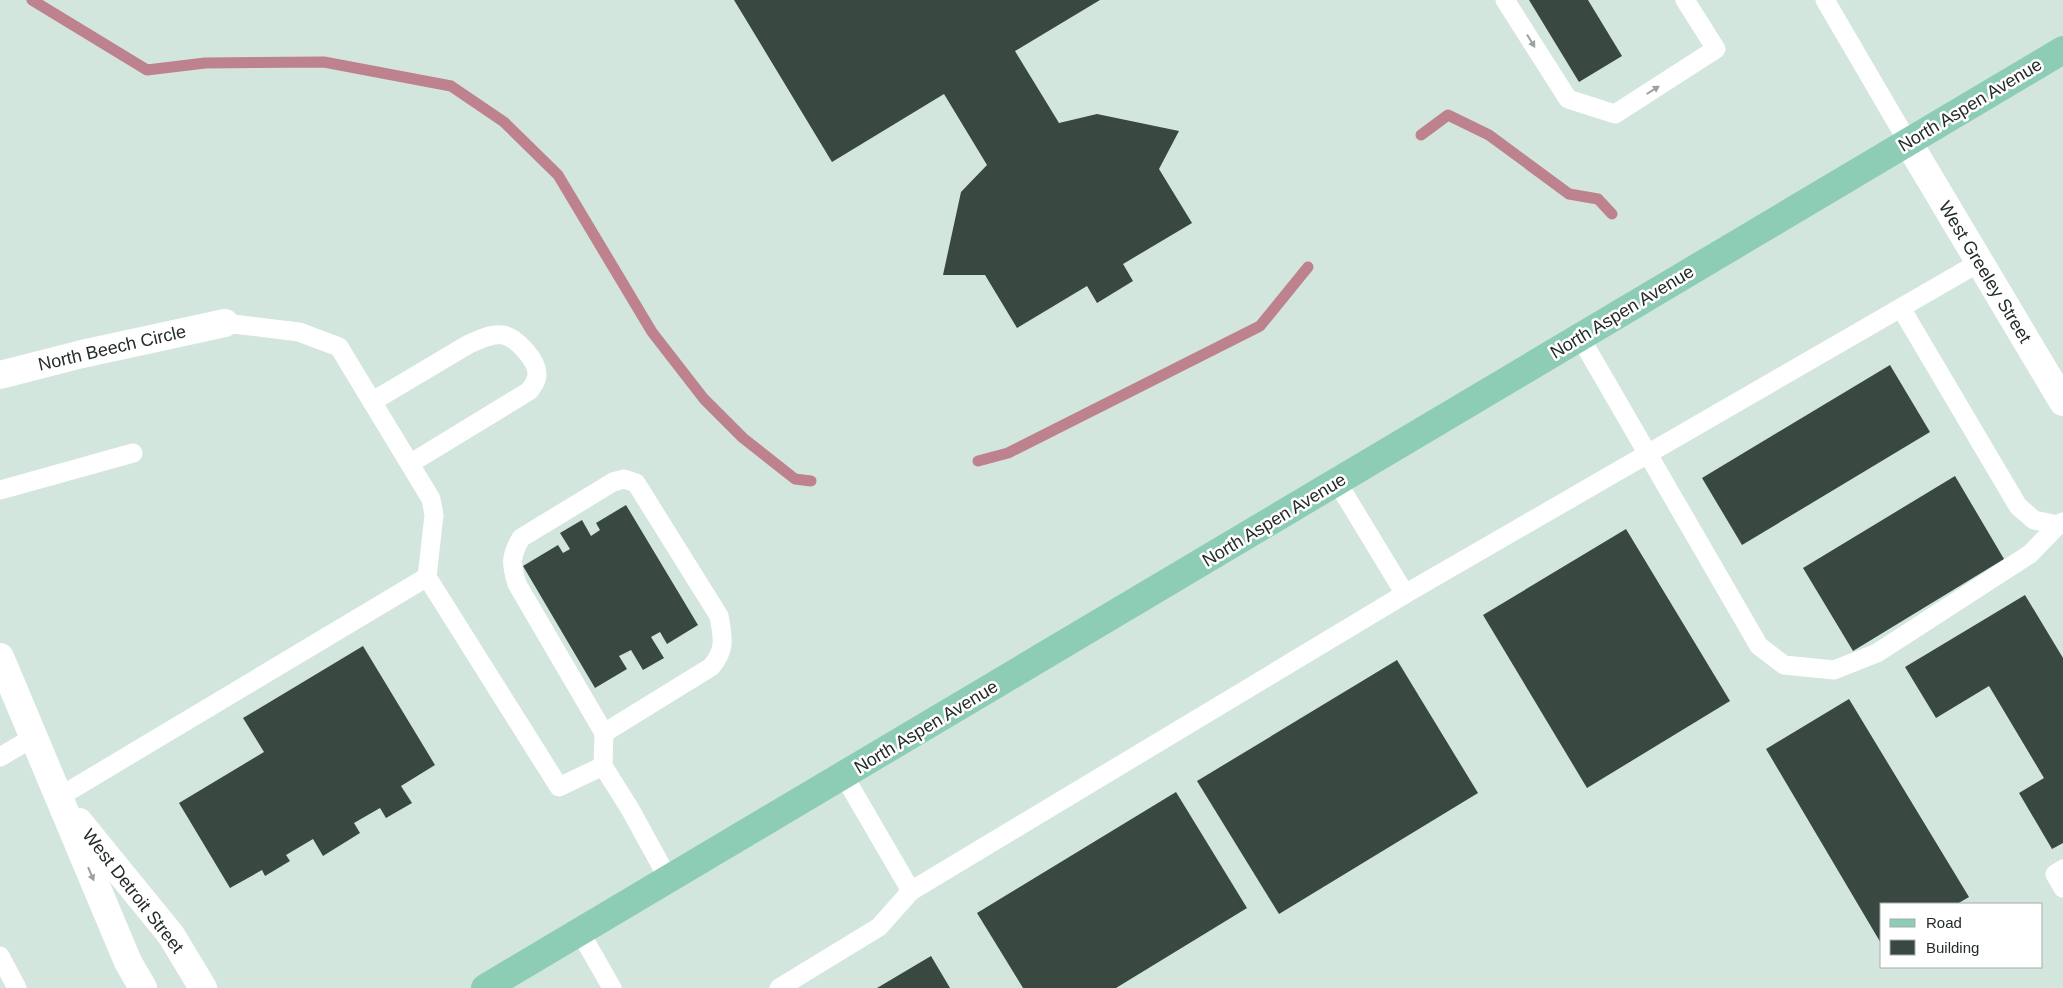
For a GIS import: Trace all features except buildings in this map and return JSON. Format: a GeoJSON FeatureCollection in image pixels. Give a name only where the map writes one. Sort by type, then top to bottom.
{"type":"FeatureCollection","features":[{"type":"Feature","properties":{"kind":"main road","name":"North Aspen Avenue"},"geometry":{"type":"LineString","coordinates":[[485,988],[2063,50]]}},
{"type":"Feature","properties":{"kind":"street","name":"West Greeley Street"},"geometry":{"type":"LineString","coordinates":[[1908,142],[2063,402]]}},
{"type":"Feature","properties":{"kind":"street","name":"North Beech Circle"},"geometry":{"type":"LineString","coordinates":[[0,375],[82,354],[224,323]]}},
{"type":"Feature","properties":{"kind":"street","name":"West Detroit Street"},"geometry":{"type":"LineString","coordinates":[[0,658],[128,962],[143,988]]}},
{"type":"Feature","properties":{"kind":"street","name":"West Detroit Street"},"geometry":{"type":"LineString","coordinates":[[59,797],[171,935],[203,988]]}},
{"type":"Feature","properties":{"kind":"lane"},"geometry":{"type":"LineString","coordinates":[[1505,0],[1568,99],[1614,114],[1716,50],[1685,0]]}},
{"type":"Feature","properties":{"kind":"lane"},"geometry":{"type":"LineString","coordinates":[[1825,0],[1908,142]]}},
{"type":"Feature","properties":{"kind":"lane"},"geometry":{"type":"LineString","coordinates":[[779,988],[879,927],[911,891],[1405,594],[1980,262]]}},
{"type":"Feature","properties":{"kind":"lane"},"geometry":{"type":"LineString","coordinates":[[1901,308],[2018,506],[2034,520],[2060,523]]}},
{"type":"Feature","properties":{"kind":"lane"},"geometry":{"type":"LineString","coordinates":[[224,323],[299,332],[339,347],[411,463],[431,499],[434,515],[428,577],[559,787],[603,766]]}},
{"type":"Feature","properties":{"kind":"lane"},"geometry":{"type":"LineString","coordinates":[[372,401],[482,338],[503,335],[518,342],[527,353],[538,372],[536,382],[529,391],[411,463]]}},
{"type":"Feature","properties":{"kind":"lane"},"geometry":{"type":"LineString","coordinates":[[1580,337],[1759,646],[1784,665],[1834,670],[1877,653],[2030,554],[2060,523]]}},
{"type":"Feature","properties":{"kind":"lane"},"geometry":{"type":"LineString","coordinates":[[0,490],[134,453]]}},
{"type":"Feature","properties":{"kind":"lane"},"geometry":{"type":"LineString","coordinates":[[604,733],[711,667],[721,656],[723,638],[719,616],[636,483],[624,479],[613,482],[521,538],[515,549],[511,564],[516,584],[604,733],[603,766],[630,809],[668,880]]}},
{"type":"Feature","properties":{"kind":"lane"},"geometry":{"type":"LineString","coordinates":[[1337,482],[1405,594]]}},
{"type":"Feature","properties":{"kind":"lane"},"geometry":{"type":"LineString","coordinates":[[59,797],[428,577]]}},
{"type":"Feature","properties":{"kind":"lane"},"geometry":{"type":"LineString","coordinates":[[0,757],[34,736]]}},
{"type":"Feature","properties":{"kind":"lane"},"geometry":{"type":"LineString","coordinates":[[844,776],[911,891]]}},
{"type":"Feature","properties":{"kind":"lane"},"geometry":{"type":"LineString","coordinates":[[2063,869],[2054,874],[2063,888]]}},
{"type":"Feature","properties":{"kind":"lane"},"geometry":{"type":"LineString","coordinates":[[580,932],[612,988]]}},
{"type":"Feature","properties":{"kind":"lane"},"geometry":{"type":"LineString","coordinates":[[0,956],[17,988]]}},
{"type":"Feature","properties":{"kind":"waterway"},"geometry":{"type":"LineString","coordinates":[[32,0],[147,70],[205,63],[324,62],[451,86],[504,122],[558,175],[652,332],[704,399],[743,438],[795,479],[811,481]]}},
{"type":"Feature","properties":{"kind":"waterway"},"geometry":{"type":"LineString","coordinates":[[1421,135],[1448,115],[1489,135],[1569,194],[1598,199],[1612,214]]}},
{"type":"Feature","properties":{"kind":"waterway"},"geometry":{"type":"LineString","coordinates":[[978,461],[1008,453],[1260,326],[1308,267]]}}]}
